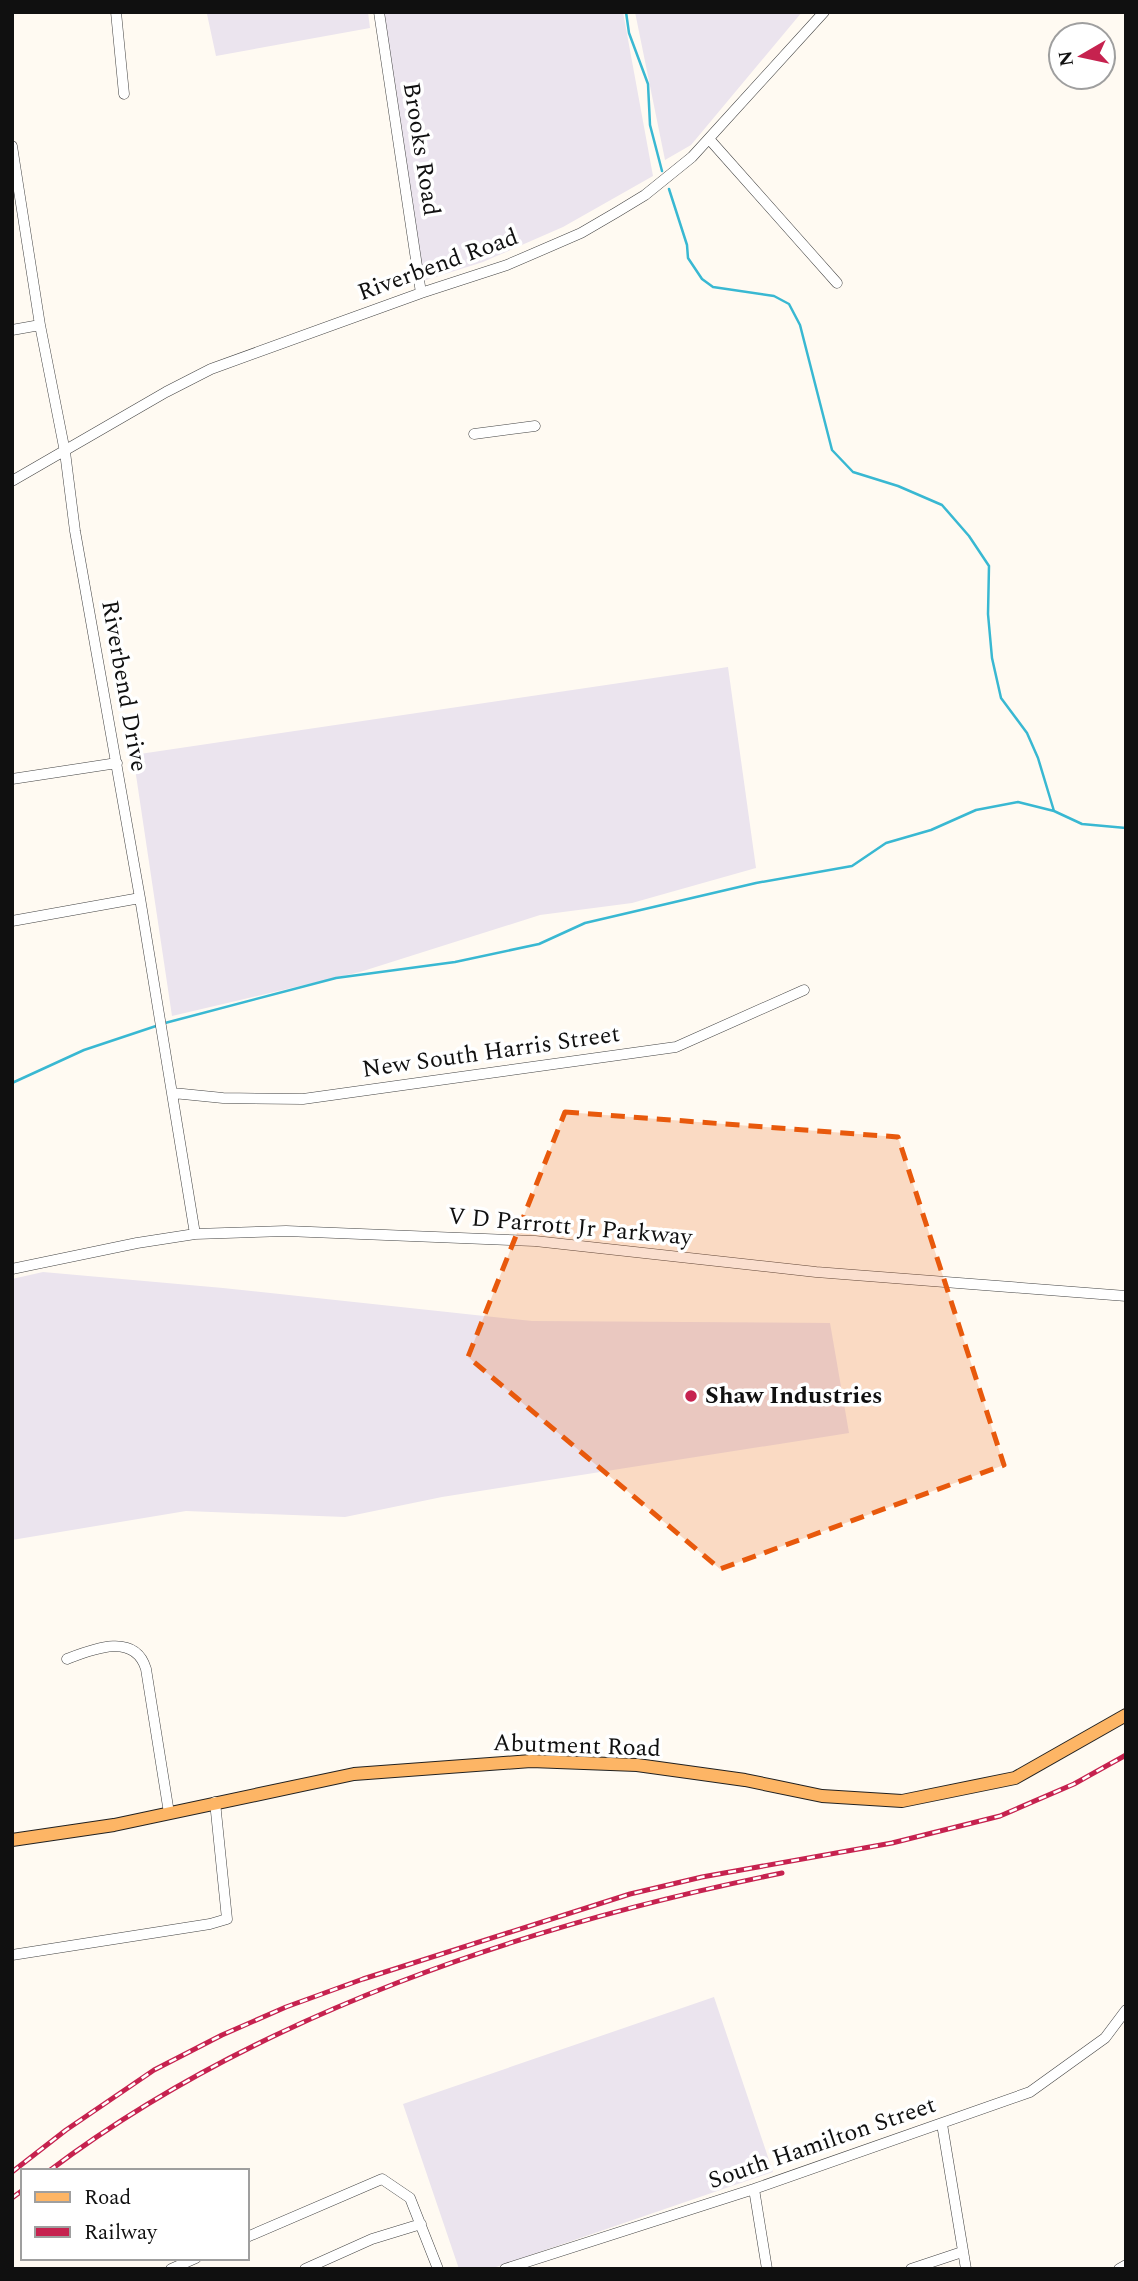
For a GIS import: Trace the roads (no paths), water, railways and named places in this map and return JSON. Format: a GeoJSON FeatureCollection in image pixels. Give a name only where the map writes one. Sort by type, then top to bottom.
{"type":"FeatureCollection","features":[{"type":"Feature","properties":{"kind":"main road","name":"Abutment Road"},"geometry":{"type":"LineString","coordinates":[[12,1840],[114,1825],[354,1774],[531,1761],[638,1765],[745,1780],[822,1796],[902,1801],[1015,1778],[1126,1715]]}},
{"type":"Feature","properties":{"kind":"street"},"geometry":{"type":"LineString","coordinates":[[116,12],[124,94]]}},
{"type":"Feature","properties":{"kind":"street","name":"Brooks Road"},"geometry":{"type":"LineString","coordinates":[[379,12],[421,293]]}},
{"type":"Feature","properties":{"kind":"street","name":"Riverbend Road"},"geometry":{"type":"LineString","coordinates":[[12,481],[211,369],[507,265],[581,233],[645,195],[673,174],[710,139],[824,12]]}},
{"type":"Feature","properties":{"kind":"street"},"geometry":{"type":"LineString","coordinates":[[710,139],[837,284]]}},
{"type":"Feature","properties":{"kind":"street","name":"Riverbend Drive"},"geometry":{"type":"LineString","coordinates":[[12,146],[195,1234]]}},
{"type":"Feature","properties":{"kind":"street"},"geometry":{"type":"LineString","coordinates":[[12,330],[40,324]]}},
{"type":"Feature","properties":{"kind":"street"},"geometry":{"type":"LineString","coordinates":[[474,434],[535,426]]}},
{"type":"Feature","properties":{"kind":"street"},"geometry":{"type":"LineString","coordinates":[[12,779],[117,763]]}},
{"type":"Feature","properties":{"kind":"street"},"geometry":{"type":"LineString","coordinates":[[12,921],[140,898]]}},
{"type":"Feature","properties":{"kind":"street","name":"New South Harris Street"},"geometry":{"type":"LineString","coordinates":[[173,1093],[223,1098],[303,1098],[676,1047],[804,990]]}},
{"type":"Feature","properties":{"kind":"street","name":"V D Parrott Jr Parkway"},"geometry":{"type":"LineString","coordinates":[[12,1269],[195,1234],[286,1231],[535,1241],[816,1272],[1126,1296]]}},
{"type":"Feature","properties":{"kind":"street"},"geometry":{"type":"LineString","coordinates":[[67,1659],[86,1651],[122,1646],[130,1647],[141,1655],[146,1669],[169,1813]]}},
{"type":"Feature","properties":{"kind":"street"},"geometry":{"type":"LineString","coordinates":[[12,1955],[210,1924],[227,1919],[215,1802]]}},
{"type":"Feature","properties":{"kind":"street","name":"South Hamilton Street"},"geometry":{"type":"LineString","coordinates":[[505,2269],[754,2189],[1030,2092],[1105,2038],[1126,2010]]}},
{"type":"Feature","properties":{"kind":"street"},"geometry":{"type":"LineString","coordinates":[[942,2124],[965,2269]]}},
{"type":"Feature","properties":{"kind":"street"},"geometry":{"type":"LineString","coordinates":[[248,2237],[382,2179],[410,2198],[438,2269]]}},
{"type":"Feature","properties":{"kind":"street"},"geometry":{"type":"LineString","coordinates":[[754,2189],[767,2269]]}},
{"type":"Feature","properties":{"kind":"street"},"geometry":{"type":"LineString","coordinates":[[305,2269],[372,2238],[421,2224]]}},
{"type":"Feature","properties":{"kind":"street"},"geometry":{"type":"LineString","coordinates":[[911,2269],[962,2252]]}},
{"type":"Feature","properties":{"kind":"street"},"geometry":{"type":"LineString","coordinates":[[172,2269],[192,2260]]}},
{"type":"Feature","properties":{"kind":"street"},"geometry":{"type":"LineString","coordinates":[[1119,2269],[1126,2265]]}},
{"type":"Feature","properties":{"kind":"waterway"},"geometry":{"type":"LineString","coordinates":[[626,12],[629,33],[648,84],[650,125],[662,171]]}},
{"type":"Feature","properties":{"kind":"waterway"},"geometry":{"type":"LineString","coordinates":[[669,189],[687,245],[688,258],[702,279],[713,287],[774,296],[789,304],[800,325],[832,450],[853,472],[898,486],[942,505],[969,536],[989,566],[988,614],[992,658],[1001,698],[1027,733],[1038,758],[1054,811]]}},
{"type":"Feature","properties":{"kind":"waterway"},"geometry":{"type":"LineString","coordinates":[[165,1023],[336,978],[455,962],[539,944],[585,923],[756,883],[852,866],[886,843],[931,830],[976,810],[1018,802],[1054,811],[1082,824],[1126,828]]}},
{"type":"Feature","properties":{"kind":"waterway"},"geometry":{"type":"LineString","coordinates":[[12,1083],[84,1050],[159,1025]]}},
{"type":"Feature","properties":{"kind":"railway"},"geometry":{"type":"LineString","coordinates":[[12,2172],[66,2130],[154,2070],[222,2035],[286,2007],[363,1979],[630,1894],[702,1877],[892,1843],[1000,1816],[1074,1784],[1126,1755]]}},
{"type":"Feature","properties":{"kind":"railway"},"geometry":{"type":"LineString","coordinates":[[52,2169],[130,2115],[216,2065],[306,2021],[399,1982],[494,1948],[590,1919],[782,1873]]}},
{"type":"Feature","properties":{"kind":"railway"},"geometry":{"type":"LineString","coordinates":[[12,2198],[21,2191]]}},
{"type":"Feature","properties":{"kind":"place","name":"Shaw Industries"},"geometry":{"type":"Point","coordinates":[691,1396]}}]}
